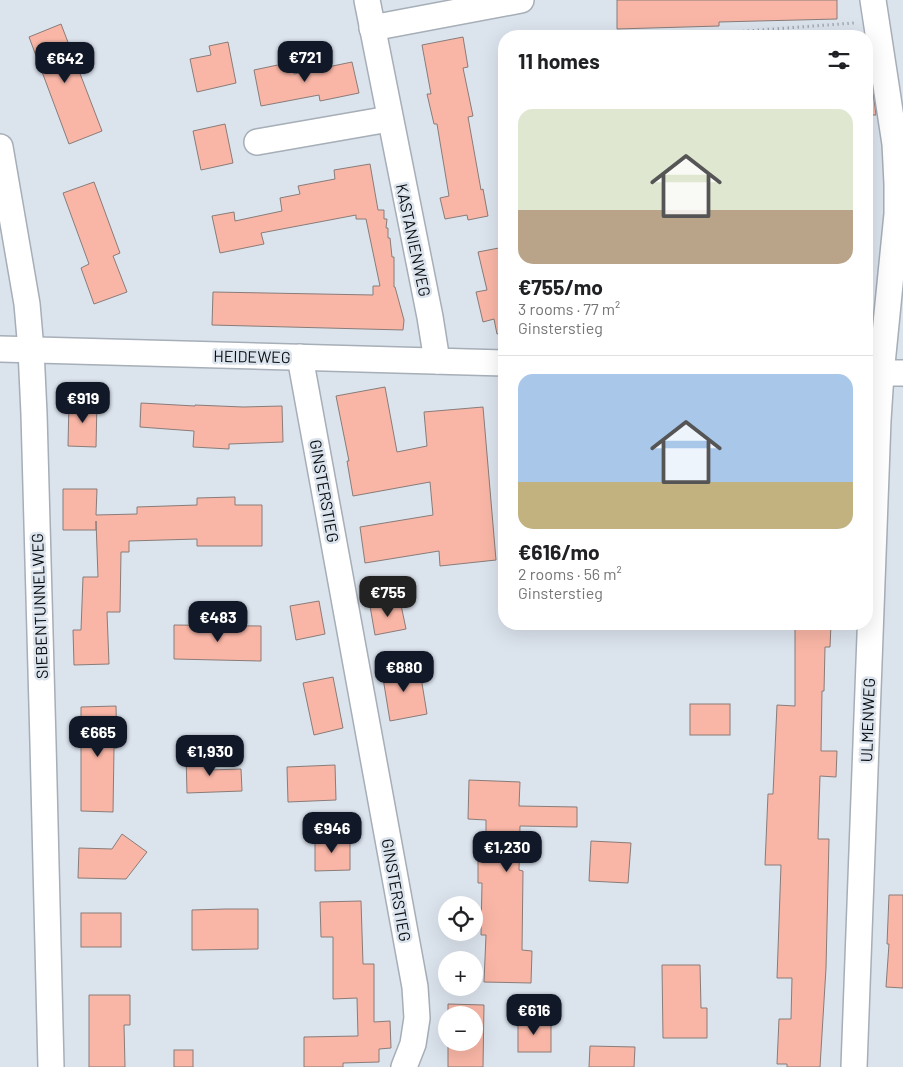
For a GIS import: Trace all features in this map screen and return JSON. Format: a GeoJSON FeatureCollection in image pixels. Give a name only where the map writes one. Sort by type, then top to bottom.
{"type":"FeatureCollection","features":[{"type":"Feature","properties":{"kind":"street","name":"KASTANIENWEG"},"geometry":{"type":"LineString","coordinates":[[367,0],[389,119],[430,317],[437,361]]}},
{"type":"Feature","properties":{"kind":"street"},"geometry":{"type":"LineString","coordinates":[[372,28],[521,0]]}},
{"type":"Feature","properties":{"kind":"street","name":"ULMENWEG"},"geometry":{"type":"LineString","coordinates":[[873,613],[883,374],[897,214],[895,144],[875,11]]}},
{"type":"Feature","properties":{"kind":"street"},"geometry":{"type":"LineString","coordinates":[[257,142],[389,119]]}},
{"type":"Feature","properties":{"kind":"street","name":"SIEBENTUNNELWEG"},"geometry":{"type":"LineString","coordinates":[[1,154],[26,304],[31,350],[43,742],[50,1067]]}},
{"type":"Feature","properties":{"kind":"street","name":"HEIDEWEG"},"geometry":{"type":"LineString","coordinates":[[0,349],[498,363]]}},
{"type":"Feature","properties":{"kind":"street","name":"GINSTERSTIEG"},"geometry":{"type":"LineString","coordinates":[[300,357],[415,987],[417,1018],[413,1044],[404,1067]]}},
{"type":"Feature","properties":{"kind":"street","name":"ULMENWEG"},"geometry":{"type":"LineString","coordinates":[[854,1067],[872,630]]}},
{"type":"Feature","properties":{"kind":"path"},"geometry":{"type":"LineString","coordinates":[[725,30],[875,11]]}},
{"type":"Feature","properties":{"kind":"building"},"geometry":{"type":"Polygon","coordinates":[[[617,0],[837,0],[837,19],[719,22],[719,26],[617,29],[617,0]]]}},
{"type":"Feature","properties":{"kind":"building"},"geometry":{"type":"Polygon","coordinates":[[[61,24],[102,131],[69,144],[29,37],[61,24]]]}},
{"type":"Feature","properties":{"kind":"building"},"geometry":{"type":"Polygon","coordinates":[[[463,37],[468,67],[463,68],[473,116],[468,117],[481,190],[483,189],[488,216],[468,220],[467,215],[445,219],[440,198],[449,196],[437,124],[434,124],[427,94],[431,94],[422,45],[463,37]]]}},
{"type":"Feature","properties":{"kind":"building"},"geometry":{"type":"Polygon","coordinates":[[[228,42],[236,83],[197,92],[190,59],[211,55],[209,46],[228,42]]]}},
{"type":"Feature","properties":{"kind":"building"},"geometry":{"type":"Polygon","coordinates":[[[292,62],[294,74],[352,62],[359,93],[320,101],[319,95],[261,106],[254,70],[292,62]]]}},
{"type":"Feature","properties":{"kind":"building"},"geometry":{"type":"Polygon","coordinates":[[[873,92],[876,115],[873,115],[873,92]]]}},
{"type":"Feature","properties":{"kind":"building"},"geometry":{"type":"Polygon","coordinates":[[[225,124],[233,163],[201,170],[193,131],[225,124]]]}},
{"type":"Feature","properties":{"kind":"building"},"geometry":{"type":"Polygon","coordinates":[[[370,164],[378,210],[384,210],[384,219],[387,219],[386,228],[388,228],[392,257],[394,257],[394,287],[404,320],[403,330],[212,325],[213,292],[373,295],[373,286],[380,286],[366,219],[356,219],[356,215],[261,233],[264,244],[220,253],[212,216],[234,212],[235,221],[282,211],[280,198],[300,194],[298,186],[335,179],[334,170],[370,164]]]}},
{"type":"Feature","properties":{"kind":"building"},"geometry":{"type":"Polygon","coordinates":[[[94,182],[120,253],[113,256],[127,292],[94,304],[81,268],[89,264],[63,193],[94,182]]]}},
{"type":"Feature","properties":{"kind":"building"},"geometry":{"type":"Polygon","coordinates":[[[498,248],[498,334],[494,319],[483,322],[476,292],[487,290],[478,252],[498,248]]]}},
{"type":"Feature","properties":{"kind":"building"},"geometry":{"type":"Polygon","coordinates":[[[385,387],[397,452],[427,446],[424,412],[483,407],[496,560],[440,566],[439,551],[365,563],[360,527],[433,515],[430,482],[353,496],[347,461],[349,461],[336,396],[385,387]]]}},
{"type":"Feature","properties":{"kind":"building"},"geometry":{"type":"Polygon","coordinates":[[[69,401],[97,401],[96,447],[68,446],[69,401]]]}},
{"type":"Feature","properties":{"kind":"building"},"geometry":{"type":"Polygon","coordinates":[[[141,403],[195,406],[282,406],[283,442],[229,444],[229,449],[193,447],[194,431],[140,427],[141,403]]]}},
{"type":"Feature","properties":{"kind":"building"},"geometry":{"type":"Polygon","coordinates":[[[63,489],[97,489],[96,515],[137,514],[137,507],[197,505],[197,498],[235,497],[235,505],[262,505],[262,546],[197,546],[197,539],[129,541],[129,552],[121,552],[120,612],[107,612],[109,664],[74,665],[73,630],[81,630],[83,577],[98,577],[96,521],[96,530],[63,530],[63,489]]]}},
{"type":"Feature","properties":{"kind":"building"},"geometry":{"type":"Polygon","coordinates":[[[400,600],[406,629],[375,635],[370,606],[400,600]]]}},
{"type":"Feature","properties":{"kind":"building"},"geometry":{"type":"Polygon","coordinates":[[[319,601],[325,634],[296,640],[290,606],[319,601]]]}},
{"type":"Feature","properties":{"kind":"building"},"geometry":{"type":"Polygon","coordinates":[[[174,625],[261,626],[261,661],[174,659],[174,625]]]}},
{"type":"Feature","properties":{"kind":"building"},"geometry":{"type":"Polygon","coordinates":[[[795,630],[831,630],[830,647],[825,647],[821,751],[837,751],[836,777],[820,776],[818,839],[829,839],[826,968],[820,1067],[787,1067],[787,1064],[777,1064],[779,1019],[791,1019],[792,978],[777,978],[781,865],[765,865],[768,794],[773,794],[777,705],[795,706],[795,630]]]}},
{"type":"Feature","properties":{"kind":"building"},"geometry":{"type":"Polygon","coordinates":[[[419,665],[427,714],[390,721],[382,672],[419,665]]]}},
{"type":"Feature","properties":{"kind":"building"},"geometry":{"type":"Polygon","coordinates":[[[333,677],[343,728],[314,735],[303,683],[333,677]]]}},
{"type":"Feature","properties":{"kind":"building"},"geometry":{"type":"Polygon","coordinates":[[[690,704],[730,704],[730,735],[690,735],[690,704]]]}},
{"type":"Feature","properties":{"kind":"building"},"geometry":{"type":"Polygon","coordinates":[[[116,706],[117,748],[114,748],[113,812],[81,811],[81,707],[116,706]]]}},
{"type":"Feature","properties":{"kind":"building"},"geometry":{"type":"Polygon","coordinates":[[[207,754],[209,770],[241,769],[242,791],[187,793],[186,755],[207,754]]]}},
{"type":"Feature","properties":{"kind":"building"},"geometry":{"type":"Polygon","coordinates":[[[335,765],[336,800],[288,802],[287,767],[335,765]]]}},
{"type":"Feature","properties":{"kind":"building"},"geometry":{"type":"Polygon","coordinates":[[[469,780],[520,782],[519,806],[577,807],[577,827],[520,826],[519,870],[523,871],[522,950],[532,951],[531,983],[484,982],[486,935],[483,935],[483,896],[482,883],[478,883],[478,859],[486,859],[486,820],[468,819],[469,780]]]}},
{"type":"Feature","properties":{"kind":"building"},"geometry":{"type":"Polygon","coordinates":[[[122,834],[147,852],[126,879],[78,878],[79,848],[112,849],[122,834]]]}},
{"type":"Feature","properties":{"kind":"building"},"geometry":{"type":"Polygon","coordinates":[[[315,837],[350,837],[350,870],[315,871],[315,837]]]}},
{"type":"Feature","properties":{"kind":"building"},"geometry":{"type":"Polygon","coordinates":[[[591,841],[631,843],[628,883],[589,881],[591,841]]]}},
{"type":"Feature","properties":{"kind":"building"},"geometry":{"type":"Polygon","coordinates":[[[889,895],[903,895],[903,988],[886,987],[889,944],[887,944],[889,895]]]}},
{"type":"Feature","properties":{"kind":"building"},"geometry":{"type":"Polygon","coordinates":[[[361,901],[363,964],[374,964],[374,1022],[390,1021],[391,1048],[379,1049],[379,1062],[343,1063],[343,1067],[304,1067],[304,1037],[358,1036],[357,998],[333,999],[333,937],[321,937],[320,902],[361,901]]]}},
{"type":"Feature","properties":{"kind":"building"},"geometry":{"type":"Polygon","coordinates":[[[258,909],[258,949],[192,950],[192,910],[258,909]]]}},
{"type":"Feature","properties":{"kind":"building"},"geometry":{"type":"Polygon","coordinates":[[[81,913],[121,913],[121,947],[81,947],[81,913]]]}},
{"type":"Feature","properties":{"kind":"building"},"geometry":{"type":"Polygon","coordinates":[[[662,965],[700,965],[701,1008],[707,1008],[707,1038],[663,1038],[662,965]]]}},
{"type":"Feature","properties":{"kind":"building"},"geometry":{"type":"Polygon","coordinates":[[[89,995],[130,995],[130,1025],[124,1025],[125,1067],[89,1067],[89,995]]]}},
{"type":"Feature","properties":{"kind":"building"},"geometry":{"type":"Polygon","coordinates":[[[448,1004],[484,1005],[483,1067],[448,1067],[448,1051],[483,1051],[483,1006],[448,1006],[448,1004]]]}},
{"type":"Feature","properties":{"kind":"building"},"geometry":{"type":"Polygon","coordinates":[[[518,1021],[551,1021],[551,1052],[518,1052],[518,1021]]]}},
{"type":"Feature","properties":{"kind":"building"},"geometry":{"type":"Polygon","coordinates":[[[590,1046],[635,1047],[634,1067],[589,1067],[590,1046]]]}},
{"type":"Feature","properties":{"kind":"building"},"geometry":{"type":"Polygon","coordinates":[[[174,1050],[193,1050],[193,1067],[174,1067],[174,1050]]]}}]}
